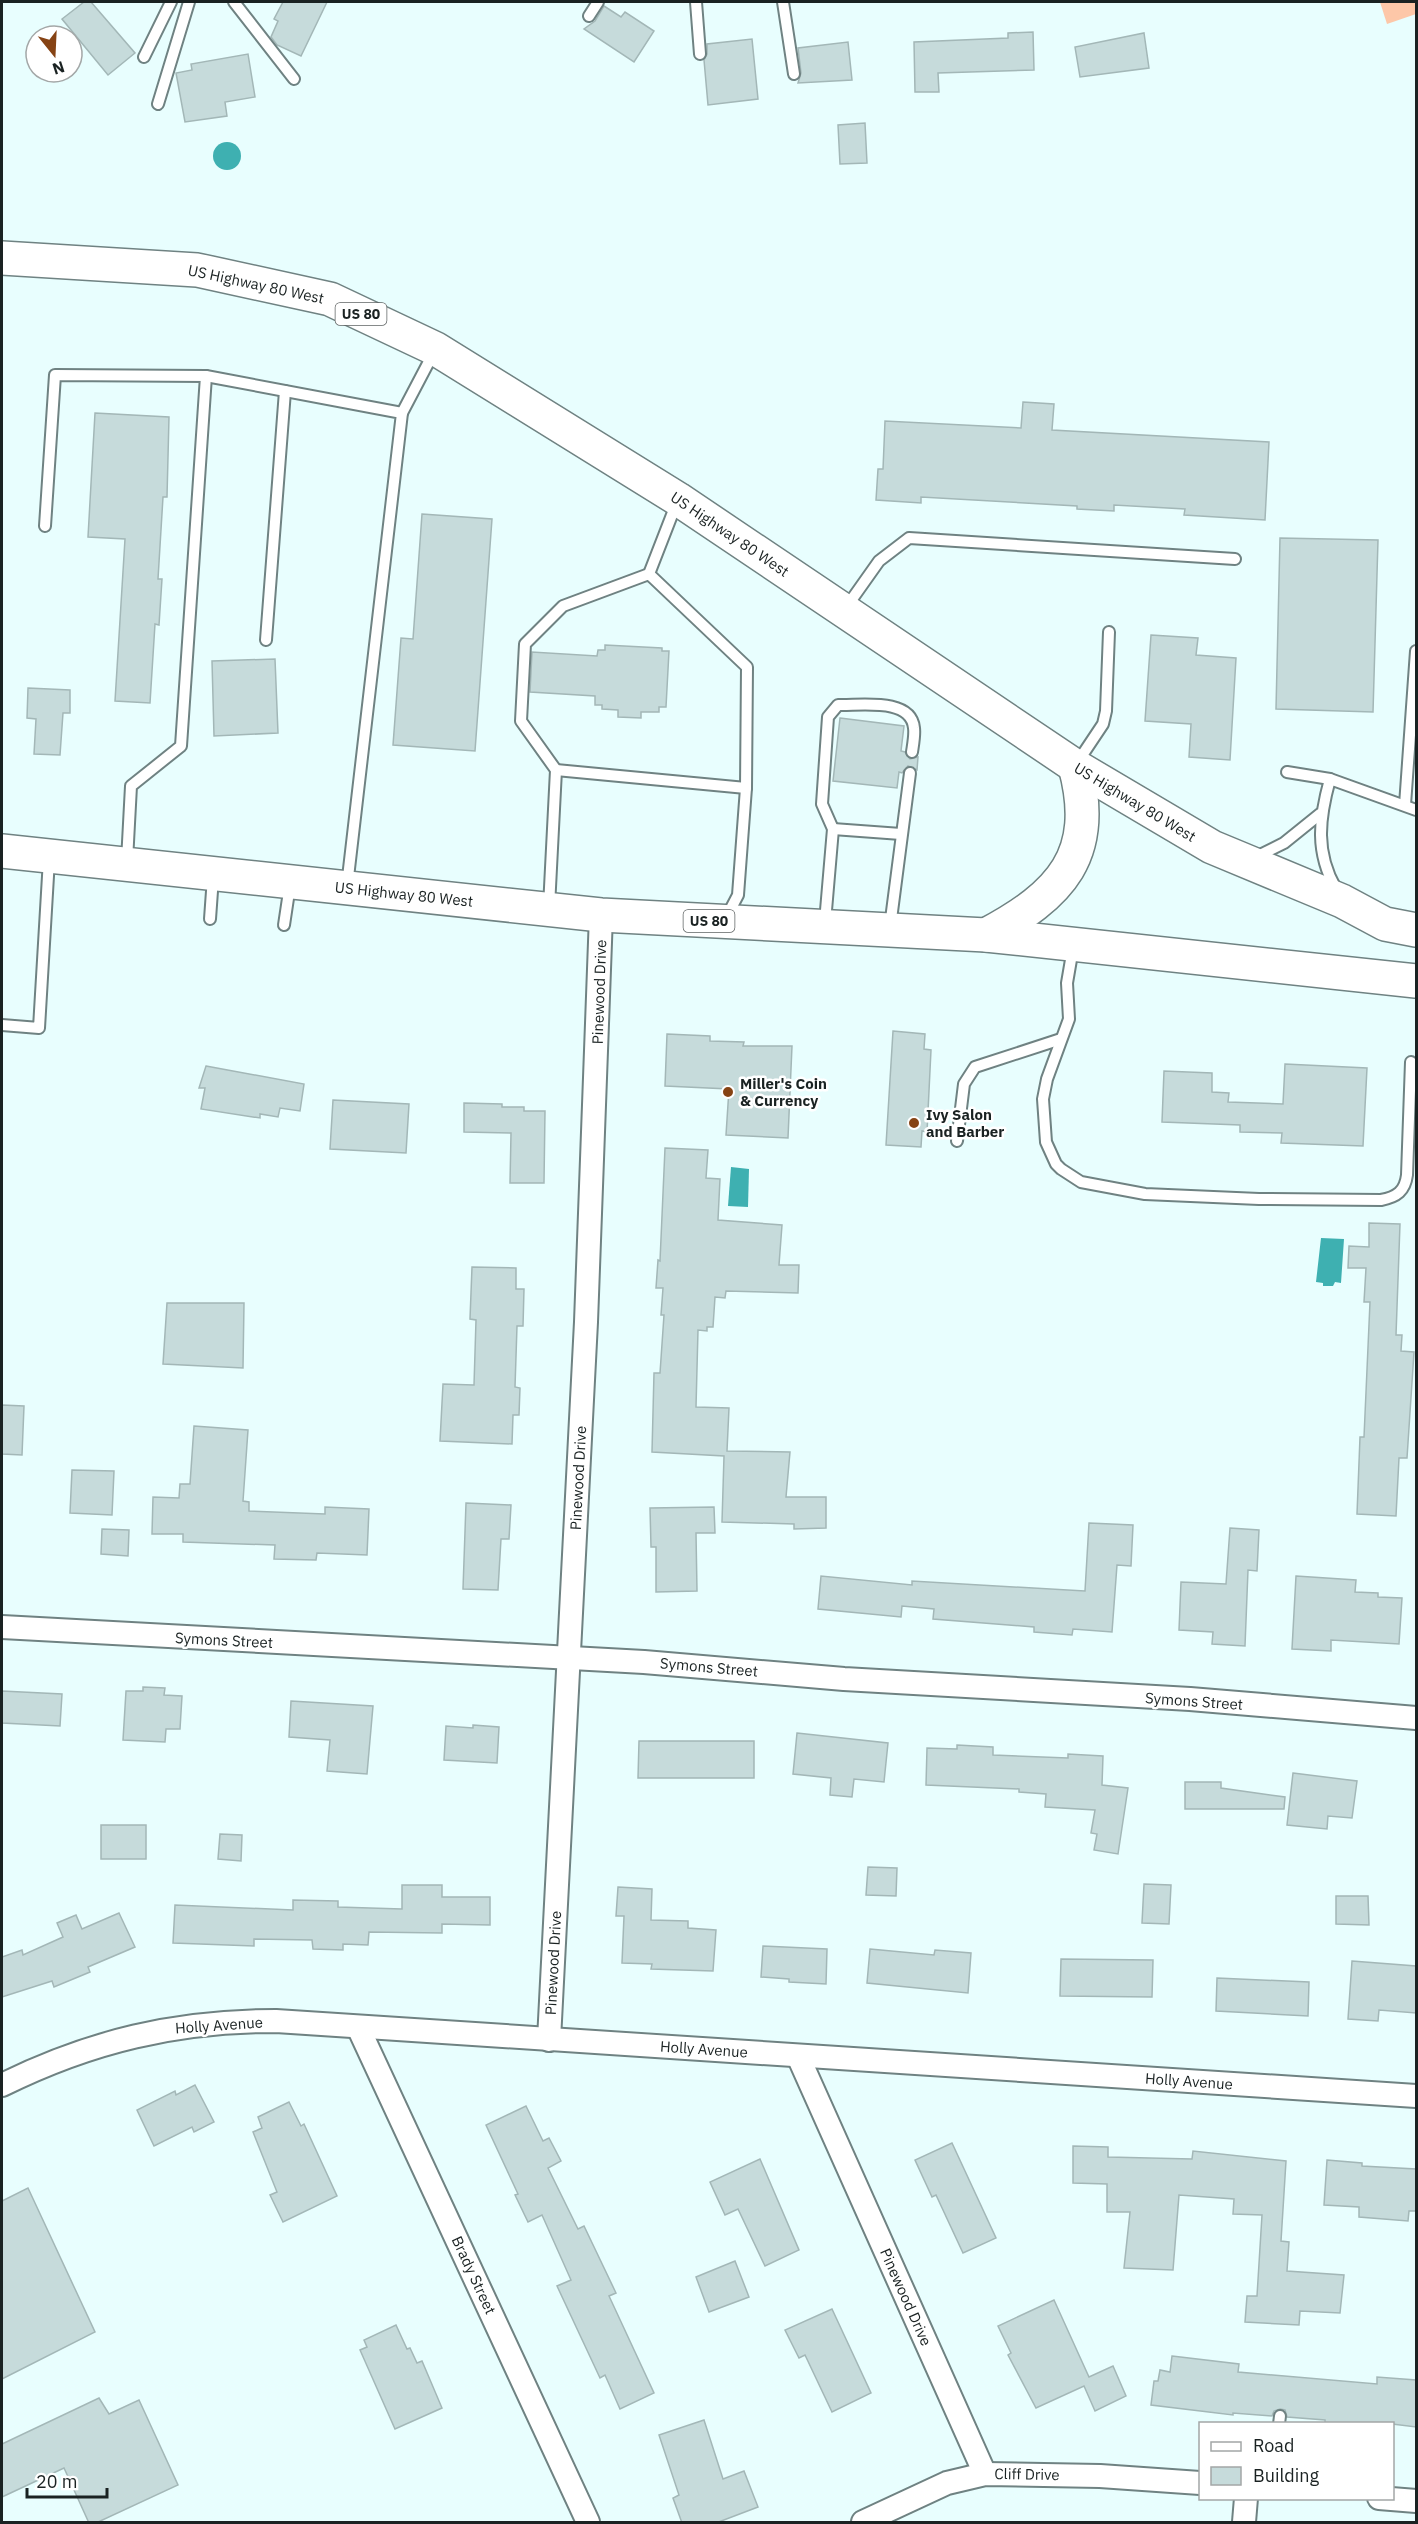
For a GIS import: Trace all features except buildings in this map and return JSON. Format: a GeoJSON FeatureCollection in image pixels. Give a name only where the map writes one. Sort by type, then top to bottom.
{"type":"FeatureCollection","features":[{"type":"Feature","properties":{"kind":"main road","name":"US Highway 80 West"},"geometry":{"type":"LineString","coordinates":[[2,258],[197,270],[330,299],[436,349],[678,499],[1075,766],[1212,847],[1342,901],[1385,924],[1416,930]]}},
{"type":"Feature","properties":{"kind":"main road"},"geometry":{"type":"LineString","coordinates":[[986,935],[1023,916],[1046,897],[1065,876],[1077,850],[1082,824],[1083,796],[1075,766]]}},
{"type":"Feature","properties":{"kind":"main road","name":"US Highway 80 West"},"geometry":{"type":"LineString","coordinates":[[2,851],[601,915],[986,935],[1416,981]]}},
{"type":"Feature","properties":{"kind":"street","name":"Pinewood Drive"},"geometry":{"type":"LineString","coordinates":[[549,2040],[586,1322],[601,915]]}},
{"type":"Feature","properties":{"kind":"street","name":"Symons Street"},"geometry":{"type":"LineString","coordinates":[[2,1627],[568,1658],[1190,1699],[1416,1718]]}},
{"type":"Feature","properties":{"kind":"street","name":"Holly Avenue"},"geometry":{"type":"LineString","coordinates":[[2,2085],[91,2048],[156,2031],[252,2021],[1416,2096]]}},
{"type":"Feature","properties":{"kind":"street","name":"Brady Street"},"geometry":{"type":"LineString","coordinates":[[358,2027],[588,2523]]}},
{"type":"Feature","properties":{"kind":"street","name":"Pinewood Drive"},"geometry":{"type":"LineString","coordinates":[[798,2056],[985,2474]]}},
{"type":"Feature","properties":{"kind":"street","name":"Cliff Drive"},"geometry":{"type":"LineString","coordinates":[[869,2521],[954,2481],[985,2474],[1100,2476],[1199,2483]]}},
{"type":"Feature","properties":{"kind":"street"},"geometry":{"type":"LineString","coordinates":[[1244,2523],[1246,2500]]}},
{"type":"Feature","properties":{"kind":"street"},"geometry":{"type":"LineString","coordinates":[[1394,2500],[1416,2501]]}},
{"type":"Feature","properties":{"kind":"lane"},"geometry":{"type":"LineString","coordinates":[[144,57],[171,2]]}},
{"type":"Feature","properties":{"kind":"lane"},"geometry":{"type":"LineString","coordinates":[[158,104],[189,2]]}},
{"type":"Feature","properties":{"kind":"lane"},"geometry":{"type":"LineString","coordinates":[[234,2],[294,79]]}},
{"type":"Feature","properties":{"kind":"lane"},"geometry":{"type":"LineString","coordinates":[[588,16],[598,2]]}},
{"type":"Feature","properties":{"kind":"lane"},"geometry":{"type":"LineString","coordinates":[[696,2],[700,54]]}},
{"type":"Feature","properties":{"kind":"lane"},"geometry":{"type":"LineString","coordinates":[[783,2],[794,74]]}},
{"type":"Feature","properties":{"kind":"lane"},"geometry":{"type":"LineString","coordinates":[[346,888],[402,413],[436,349]]}},
{"type":"Feature","properties":{"kind":"lane"},"geometry":{"type":"LineString","coordinates":[[45,526],[55,375],[206,376],[402,413]]}},
{"type":"Feature","properties":{"kind":"lane"},"geometry":{"type":"LineString","coordinates":[[127,864],[131,786],[181,746],[206,376]]}},
{"type":"Feature","properties":{"kind":"lane"},"geometry":{"type":"LineString","coordinates":[[267,640],[285,391]]}},
{"type":"Feature","properties":{"kind":"lane"},"geometry":{"type":"LineString","coordinates":[[549,910],[556,770],[521,721],[525,644],[562,606],[649,574],[678,499]]}},
{"type":"Feature","properties":{"kind":"lane"},"geometry":{"type":"LineString","coordinates":[[844,611],[879,561],[909,538],[1235,559]]}},
{"type":"Feature","properties":{"kind":"lane"},"geometry":{"type":"LineString","coordinates":[[649,574],[747,667],[746,788],[738,895],[724,922]]}},
{"type":"Feature","properties":{"kind":"lane"},"geometry":{"type":"LineString","coordinates":[[1075,766],[1103,724],[1106,711],[1109,632]]}},
{"type":"Feature","properties":{"kind":"lane"},"geometry":{"type":"LineString","coordinates":[[1405,805],[1416,651]]}},
{"type":"Feature","properties":{"kind":"lane"},"geometry":{"type":"LineString","coordinates":[[824,927],[833,829],[822,804],[828,717],[838,705],[898,707],[909,715],[915,727],[912,752]]}},
{"type":"Feature","properties":{"kind":"lane"},"geometry":{"type":"LineString","coordinates":[[556,770],[746,788]]}},
{"type":"Feature","properties":{"kind":"lane"},"geometry":{"type":"LineString","coordinates":[[1287,772],[1330,779],[1416,810]]}},
{"type":"Feature","properties":{"kind":"lane"},"geometry":{"type":"LineString","coordinates":[[889,930],[910,773]]}},
{"type":"Feature","properties":{"kind":"lane"},"geometry":{"type":"LineString","coordinates":[[1330,779],[1320,814],[1323,861],[1342,901]]}},
{"type":"Feature","properties":{"kind":"lane"},"geometry":{"type":"LineString","coordinates":[[1243,861],[1281,845],[1320,814]]}},
{"type":"Feature","properties":{"kind":"lane"},"geometry":{"type":"LineString","coordinates":[[833,829],[901,834]]}},
{"type":"Feature","properties":{"kind":"lane"},"geometry":{"type":"LineString","coordinates":[[2,1025],[39,1028],[49,856]]}},
{"type":"Feature","properties":{"kind":"lane"},"geometry":{"type":"LineString","coordinates":[[210,919],[213,874]]}},
{"type":"Feature","properties":{"kind":"lane"},"geometry":{"type":"LineString","coordinates":[[284,926],[291,882]]}},
{"type":"Feature","properties":{"kind":"lane"},"geometry":{"type":"LineString","coordinates":[[1073,945],[1066,983],[1070,1013],[1047,1079],[1043,1099],[1046,1142],[1056,1164],[1081,1182],[1144,1194],[1258,1199],[1381,1200],[1393,1198],[1403,1189],[1407,1175],[1412,1062]]}},
{"type":"Feature","properties":{"kind":"lane"},"geometry":{"type":"LineString","coordinates":[[957,1142],[964,1084],[975,1067],[1061,1039]]}},
{"type":"Feature","properties":{"kind":"shaded area"},"geometry":{"type":"Polygon","coordinates":[[[1380,2],[1416,2],[1416,14],[1387,24],[1380,2]]]}},
{"type":"Feature","properties":{"kind":"water"},"geometry":{"type":"Polygon","coordinates":[[[227,142],[237,146],[241,156],[237,166],[227,170],[217,166],[213,156],[217,146],[227,142]]]}},
{"type":"Feature","properties":{"kind":"water"},"geometry":{"type":"Polygon","coordinates":[[[731,1167],[749,1169],[748,1207],[728,1206],[731,1167]]]}},
{"type":"Feature","properties":{"kind":"water"},"geometry":{"type":"Polygon","coordinates":[[[1321,1238],[1344,1239],[1341,1283],[1335,1282],[1333,1286],[1323,1286],[1323,1283],[1316,1282],[1321,1238]]]}},
{"type":"Feature","properties":{"kind":"place","name":"Miller's Coin & Currency"},"geometry":{"type":"Point","coordinates":[728,1092]}},
{"type":"Feature","properties":{"kind":"place","name":"Ivy Salon and Barber"},"geometry":{"type":"Point","coordinates":[914,1123]}}]}
